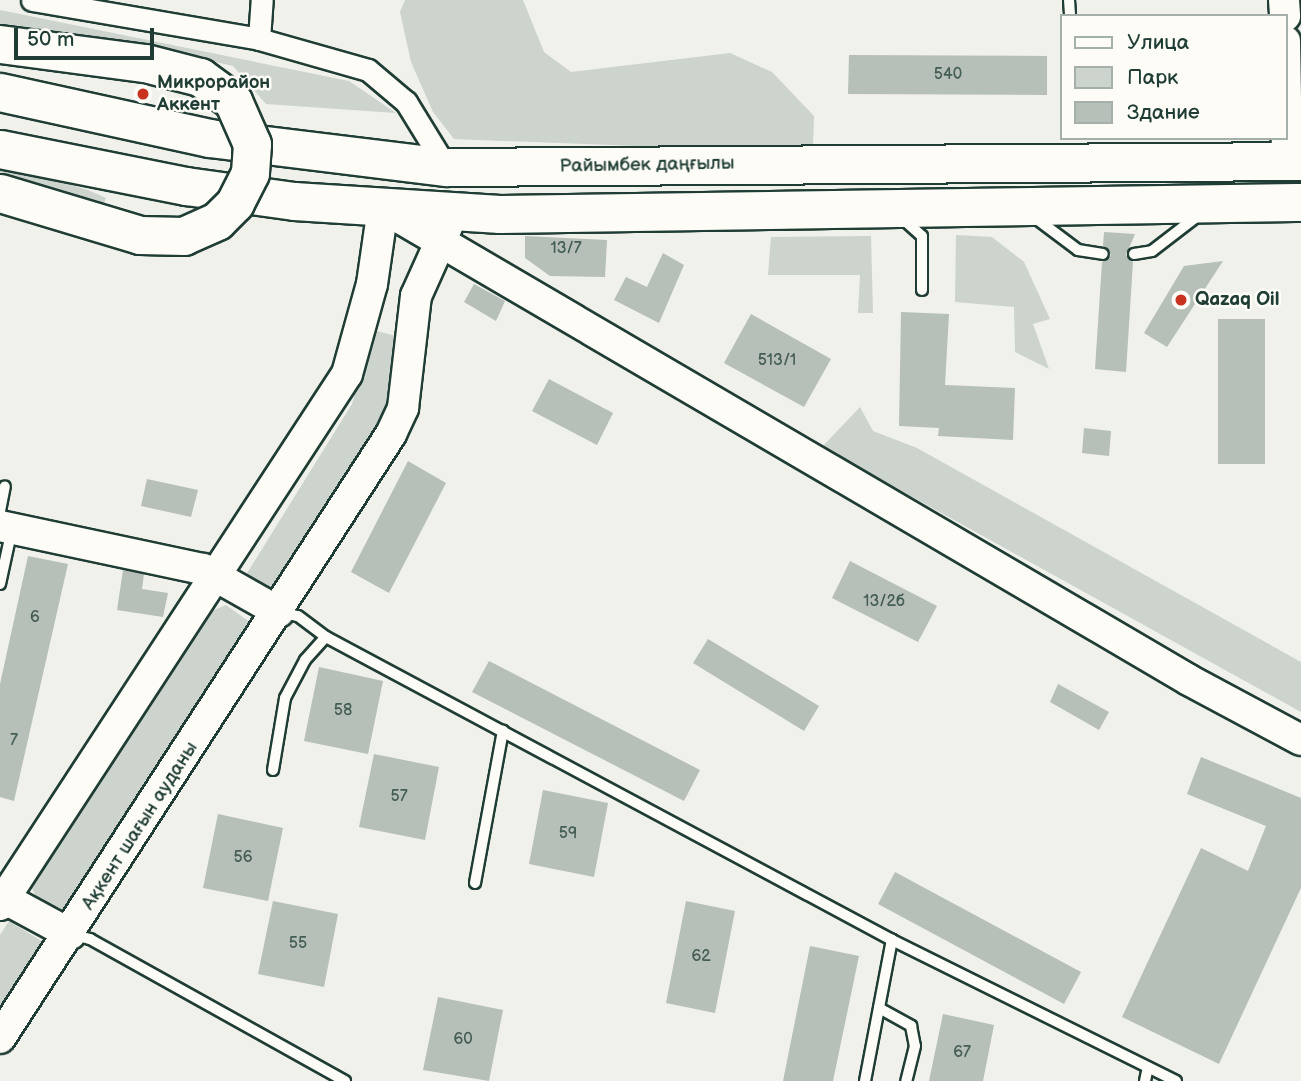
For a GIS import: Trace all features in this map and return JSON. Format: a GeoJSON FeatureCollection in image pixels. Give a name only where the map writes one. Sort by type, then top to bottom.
{"type":"FeatureCollection","features":[{"type":"Feature","properties":{"kind":"highway"},"geometry":{"type":"LineString","coordinates":[[0,44],[145,63],[200,77],[233,101],[252,144],[250,173],[235,203],[217,221],[184,236],[140,235],[0,193]]}},
{"type":"Feature","properties":{"kind":"highway","name":"Райымбек даңғылы"},"geometry":{"type":"LineString","coordinates":[[0,92],[209,138],[446,167],[1080,155],[1294,161]]}},
{"type":"Feature","properties":{"kind":"highway"},"geometry":{"type":"LineString","coordinates":[[0,149],[186,186],[383,208],[458,212],[1014,202],[1301,202]]}},
{"type":"Feature","properties":{"kind":"street"},"geometry":{"type":"LineString","coordinates":[[32,0],[259,39],[368,70],[406,102],[446,167]]}},
{"type":"Feature","properties":{"kind":"street"},"geometry":{"type":"LineString","coordinates":[[259,39],[262,0]]}},
{"type":"Feature","properties":{"kind":"street"},"geometry":{"type":"LineString","coordinates":[[1287,68],[1294,161]]}},
{"type":"Feature","properties":{"kind":"street"},"geometry":{"type":"LineString","coordinates":[[70,934],[2,899],[213,573],[347,374],[372,284],[383,208],[1177,673],[1301,740]]}},
{"type":"Feature","properties":{"kind":"street","name":"Ақкент шағын ауданы"},"geometry":{"type":"LineString","coordinates":[[0,1038],[279,612],[404,408],[416,296],[437,241],[458,212]]}},
{"type":"Feature","properties":{"kind":"street"},"geometry":{"type":"LineString","coordinates":[[372,284],[416,296]]}},
{"type":"Feature","properties":{"kind":"street"},"geometry":{"type":"LineString","coordinates":[[4,522],[213,573],[279,612]]}},
{"type":"Feature","properties":{"kind":"lane"},"geometry":{"type":"LineString","coordinates":[[1134,254],[1152,251],[1216,201]]}},
{"type":"Feature","properties":{"kind":"lane"},"geometry":{"type":"LineString","coordinates":[[1014,202],[1078,250],[1103,254]]}},
{"type":"Feature","properties":{"kind":"lane"},"geometry":{"type":"LineString","coordinates":[[888,205],[922,236],[922,290]]}},
{"type":"Feature","properties":{"kind":"lane"},"geometry":{"type":"LineString","coordinates":[[0,584],[5,486]]}},
{"type":"Feature","properties":{"kind":"lane"},"geometry":{"type":"LineString","coordinates":[[279,612],[298,616],[326,637],[892,940],[1176,1081]]}},
{"type":"Feature","properties":{"kind":"lane"},"geometry":{"type":"LineString","coordinates":[[273,770],[285,698],[305,660],[326,637]]}},
{"type":"Feature","properties":{"kind":"lane"},"geometry":{"type":"LineString","coordinates":[[475,883],[503,731]]}},
{"type":"Feature","properties":{"kind":"lane"},"geometry":{"type":"LineString","coordinates":[[70,934],[90,939],[324,1076],[345,1081]]}},
{"type":"Feature","properties":{"kind":"lane"},"geometry":{"type":"LineString","coordinates":[[864,1081],[892,940]]}},
{"type":"Feature","properties":{"kind":"lane"},"geometry":{"type":"LineString","coordinates":[[879,1008],[911,1026],[915,1046],[906,1081]]}},
{"type":"Feature","properties":{"kind":"lane"},"geometry":{"type":"LineString","coordinates":[[1145,1081],[1148,1067]]}},
{"type":"Feature","properties":{"kind":"green space"},"geometry":{"type":"Polygon","coordinates":[[[405,0],[523,0],[544,52],[571,72],[730,53],[772,72],[814,116],[813,145],[662,147],[454,139],[433,112],[411,62],[400,12],[405,0]]]}},
{"type":"Feature","properties":{"kind":"green space"},"geometry":{"type":"Polygon","coordinates":[[[0,10],[349,81],[396,113],[266,104],[233,66],[169,51],[0,30],[0,10]]]}},
{"type":"Feature","properties":{"kind":"green space"},"geometry":{"type":"Polygon","coordinates":[[[0,165],[88,190],[106,198],[103,206],[0,177],[0,165]]]}},
{"type":"Feature","properties":{"kind":"green space"},"geometry":{"type":"Polygon","coordinates":[[[956,235],[992,237],[1024,262],[1050,319],[1033,324],[1049,369],[1015,352],[1014,307],[955,302],[956,235]]]}},
{"type":"Feature","properties":{"kind":"green space"},"geometry":{"type":"Polygon","coordinates":[[[871,236],[873,313],[858,313],[860,275],[768,275],[771,237],[871,236]]]}},
{"type":"Feature","properties":{"kind":"green space"},"geometry":{"type":"Polygon","coordinates":[[[373,330],[404,338],[394,412],[279,595],[244,578],[352,404],[373,330]]]}},
{"type":"Feature","properties":{"kind":"green space"},"geometry":{"type":"Polygon","coordinates":[[[860,407],[873,431],[917,448],[1301,662],[1301,712],[822,447],[860,407]]]}},
{"type":"Feature","properties":{"kind":"green space"},"geometry":{"type":"Polygon","coordinates":[[[226,605],[251,623],[75,902],[65,910],[37,899],[31,886],[209,612],[226,605]]]}},
{"type":"Feature","properties":{"kind":"green space"},"geometry":{"type":"Polygon","coordinates":[[[9,921],[48,945],[0,1013],[0,935],[9,921]]]}},
{"type":"Feature","properties":{"kind":"building"},"geometry":{"type":"Polygon","coordinates":[[[849,55],[1047,56],[1047,95],[848,94],[849,55]]]}},
{"type":"Feature","properties":{"kind":"building"},"geometry":{"type":"Polygon","coordinates":[[[1104,232],[1135,234],[1126,255],[1133,262],[1126,372],[1095,369],[1102,262],[1111,255],[1103,246],[1104,232]]]}},
{"type":"Feature","properties":{"kind":"building"},"geometry":{"type":"Polygon","coordinates":[[[525,236],[607,240],[605,277],[550,276],[525,258],[525,236]]]}},
{"type":"Feature","properties":{"kind":"building"},"geometry":{"type":"Polygon","coordinates":[[[663,253],[684,265],[659,323],[614,300],[626,277],[647,287],[663,253]]]}},
{"type":"Feature","properties":{"kind":"building","name":"Qazaq Oil"},"geometry":{"type":"Polygon","coordinates":[[[1223,261],[1167,347],[1144,333],[1184,266],[1223,261]]]}},
{"type":"Feature","properties":{"kind":"building"},"geometry":{"type":"Polygon","coordinates":[[[474,284],[505,301],[496,321],[464,302],[474,284]]]}},
{"type":"Feature","properties":{"kind":"building"},"geometry":{"type":"Polygon","coordinates":[[[901,312],[949,314],[945,385],[1015,388],[1013,440],[938,436],[939,428],[899,426],[901,312]]]}},
{"type":"Feature","properties":{"kind":"building"},"geometry":{"type":"Polygon","coordinates":[[[751,314],[831,359],[804,407],[724,363],[751,314]]]}},
{"type":"Feature","properties":{"kind":"building"},"geometry":{"type":"Polygon","coordinates":[[[1218,319],[1265,319],[1265,464],[1218,464],[1218,319]]]}},
{"type":"Feature","properties":{"kind":"building"},"geometry":{"type":"Polygon","coordinates":[[[549,379],[613,413],[597,445],[532,411],[549,379]]]}},
{"type":"Feature","properties":{"kind":"building"},"geometry":{"type":"Polygon","coordinates":[[[1084,428],[1111,431],[1109,456],[1082,453],[1084,428]]]}},
{"type":"Feature","properties":{"kind":"building"},"geometry":{"type":"Polygon","coordinates":[[[408,461],[446,483],[389,593],[351,572],[408,461]]]}},
{"type":"Feature","properties":{"kind":"building"},"geometry":{"type":"Polygon","coordinates":[[[147,479],[198,490],[191,517],[141,506],[147,479]]]}},
{"type":"Feature","properties":{"kind":"building"},"geometry":{"type":"Polygon","coordinates":[[[28,556],[68,564],[14,801],[0,797],[0,684],[28,556]]]}},
{"type":"Feature","properties":{"kind":"building"},"geometry":{"type":"Polygon","coordinates":[[[850,561],[937,606],[918,642],[832,598],[850,561]]]}},
{"type":"Feature","properties":{"kind":"building"},"geometry":{"type":"Polygon","coordinates":[[[123,570],[144,574],[142,589],[168,593],[163,617],[117,610],[123,570]]]}},
{"type":"Feature","properties":{"kind":"building"},"geometry":{"type":"Polygon","coordinates":[[[708,639],[819,706],[804,731],[693,663],[708,639]]]}},
{"type":"Feature","properties":{"kind":"building"},"geometry":{"type":"Polygon","coordinates":[[[489,661],[700,770],[684,801],[472,692],[489,661]]]}},
{"type":"Feature","properties":{"kind":"building"},"geometry":{"type":"Polygon","coordinates":[[[319,667],[383,681],[368,754],[304,741],[319,667]]]}},
{"type":"Feature","properties":{"kind":"building"},"geometry":{"type":"Polygon","coordinates":[[[1058,684],[1109,712],[1099,730],[1050,702],[1058,684]]]}},
{"type":"Feature","properties":{"kind":"building"},"geometry":{"type":"Polygon","coordinates":[[[374,754],[439,767],[425,840],[359,827],[374,754]]]}},
{"type":"Feature","properties":{"kind":"building"},"geometry":{"type":"Polygon","coordinates":[[[1201,757],[1301,798],[1301,888],[1219,1064],[1122,1017],[1201,848],[1248,871],[1266,826],[1187,794],[1201,757]]]}},
{"type":"Feature","properties":{"kind":"building"},"geometry":{"type":"Polygon","coordinates":[[[543,790],[608,803],[594,877],[529,864],[543,790]]]}},
{"type":"Feature","properties":{"kind":"building"},"geometry":{"type":"Polygon","coordinates":[[[218,814],[283,828],[268,901],[203,888],[218,814]]]}},
{"type":"Feature","properties":{"kind":"building"},"geometry":{"type":"Polygon","coordinates":[[[895,872],[1081,972],[1064,1004],[878,904],[895,872]]]}},
{"type":"Feature","properties":{"kind":"building"},"geometry":{"type":"Polygon","coordinates":[[[273,901],[338,914],[324,987],[258,974],[273,901]]]}},
{"type":"Feature","properties":{"kind":"building"},"geometry":{"type":"Polygon","coordinates":[[[686,901],[735,911],[715,1013],[666,1003],[686,901]]]}},
{"type":"Feature","properties":{"kind":"building"},"geometry":{"type":"Polygon","coordinates":[[[810,946],[859,956],[833,1081],[783,1081],[810,946]]]}},
{"type":"Feature","properties":{"kind":"building"},"geometry":{"type":"Polygon","coordinates":[[[438,997],[503,1010],[489,1081],[423,1070],[438,997]]]}},
{"type":"Feature","properties":{"kind":"building"},"geometry":{"type":"Polygon","coordinates":[[[943,1014],[994,1025],[983,1081],[929,1081],[943,1014]]]}},
{"type":"Feature","properties":{"kind":"place","name":"Микрорайон Аккент"},"geometry":{"type":"Point","coordinates":[143,94]}},
{"type":"Feature","properties":{"kind":"place","name":"Qazaq Oil"},"geometry":{"type":"Point","coordinates":[1181,300]}}]}
